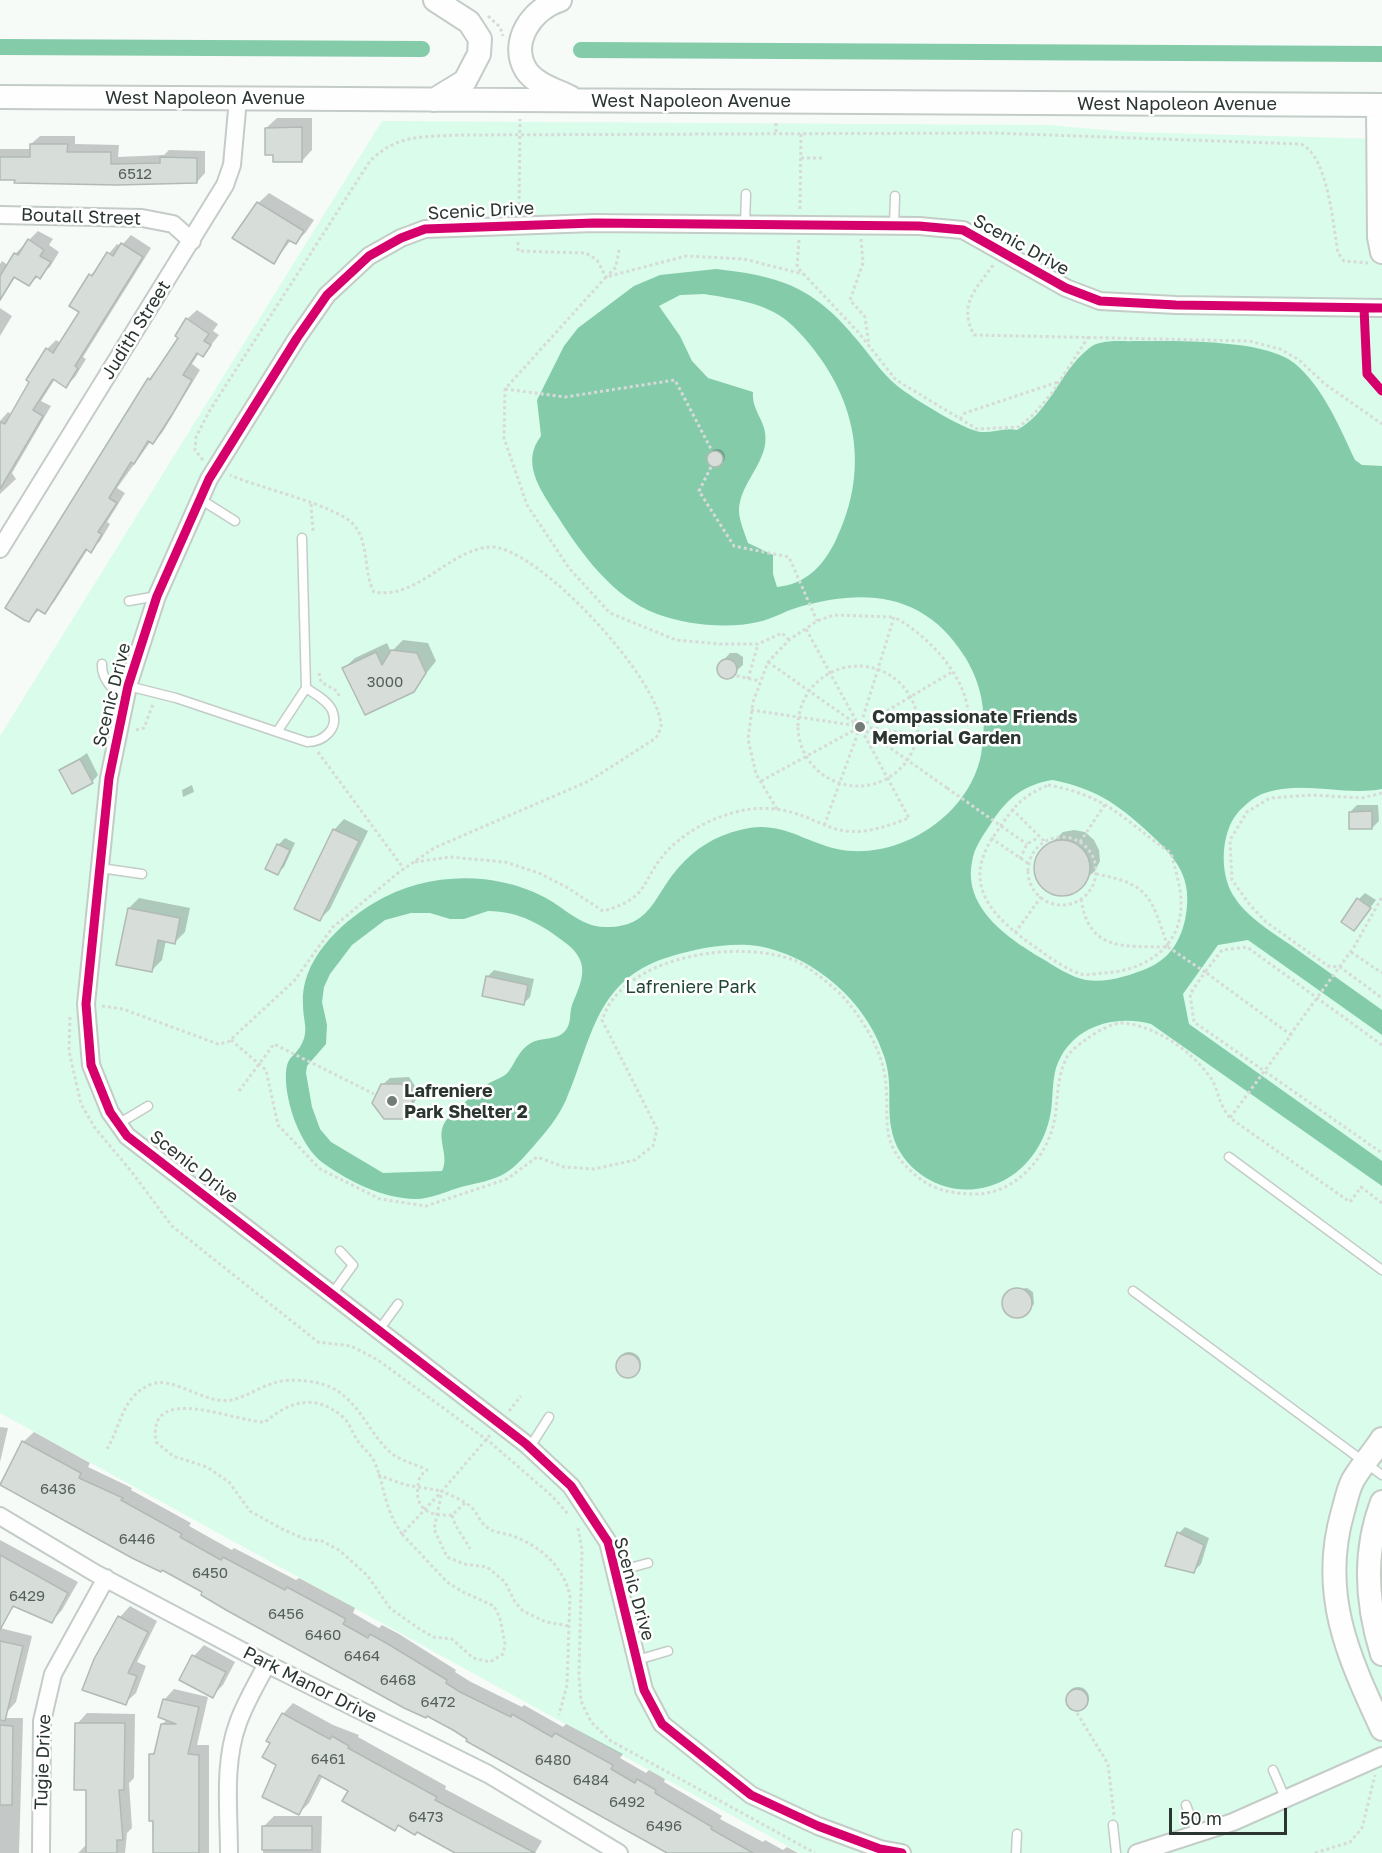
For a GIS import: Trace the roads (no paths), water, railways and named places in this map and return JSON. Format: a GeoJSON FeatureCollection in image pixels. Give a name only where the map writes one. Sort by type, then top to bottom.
{"type":"FeatureCollection","features":[{"type":"Feature","properties":{"kind":"main road"},"geometry":{"type":"LineString","coordinates":[[434,99],[465,81],[479,54],[480,39],[470,22],[435,0]]}},
{"type":"Feature","properties":{"kind":"main road"},"geometry":{"type":"LineString","coordinates":[[560,0],[550,3],[532,19],[520,36],[520,55],[527,72],[543,85],[579,100]]}},
{"type":"Feature","properties":{"kind":"main road","name":"West Napoleon Avenue"},"geometry":{"type":"LineString","coordinates":[[0,96],[1380,105]]}},
{"type":"Feature","properties":{"kind":"main road"},"geometry":{"type":"LineString","coordinates":[[1380,105],[1379,237],[1382,252]]}},
{"type":"Feature","properties":{"kind":"main road"},"geometry":{"type":"LineString","coordinates":[[1382,1439],[1373,1469],[1352,1481],[1340,1524],[1332,1570],[1342,1633],[1355,1671],[1382,1729]]}},
{"type":"Feature","properties":{"kind":"main road"},"geometry":{"type":"LineString","coordinates":[[1382,1502],[1374,1522],[1367,1569],[1373,1624],[1382,1654]]}},
{"type":"Feature","properties":{"kind":"street","name":"Judith Street"},"geometry":{"type":"LineString","coordinates":[[0,549],[225,185],[232,165],[238,99]]}},
{"type":"Feature","properties":{"kind":"street","name":"Boutall Street"},"geometry":{"type":"LineString","coordinates":[[0,215],[142,218],[173,224],[192,241]]}},
{"type":"Feature","properties":{"kind":"street","name":"Scenic Drive"},"geometry":{"type":"LineString","coordinates":[[902,1853],[880,1849],[818,1826],[751,1795],[662,1724],[644,1690],[608,1542],[571,1486],[530,1447],[127,1136],[118,1124],[110,1112],[91,1065],[87,1004],[109,778],[126,691],[157,596],[200,499],[297,338],[327,296],[369,256],[401,238],[425,229],[594,223],[894,226],[963,230],[1066,288],[1100,301],[1176,305],[1382,308]]}},
{"type":"Feature","properties":{"kind":"street","name":"Park Manor Drive"},"geometry":{"type":"LineString","coordinates":[[0,1516],[106,1578],[267,1664],[488,1774],[620,1853]]}},
{"type":"Feature","properties":{"kind":"street","name":"Tugie Drive"},"geometry":{"type":"LineString","coordinates":[[41,1853],[42,1721],[52,1674],[106,1578]]}},
{"type":"Feature","properties":{"kind":"street"},"geometry":{"type":"LineString","coordinates":[[229,1853],[229,1772],[233,1742],[245,1706],[267,1664]]}},
{"type":"Feature","properties":{"kind":"street"},"geometry":{"type":"LineString","coordinates":[[1137,1853],[1233,1822],[1285,1798],[1381,1763]]}},
{"type":"Feature","properties":{"kind":"lane"},"geometry":{"type":"LineString","coordinates":[[745,224],[746,194]]}},
{"type":"Feature","properties":{"kind":"lane"},"geometry":{"type":"LineString","coordinates":[[894,226],[895,196]]}},
{"type":"Feature","properties":{"kind":"lane"},"geometry":{"type":"LineString","coordinates":[[200,499],[235,521]]}},
{"type":"Feature","properties":{"kind":"lane"},"geometry":{"type":"LineString","coordinates":[[277,732],[306,688],[302,538]]}},
{"type":"Feature","properties":{"kind":"lane"},"geometry":{"type":"LineString","coordinates":[[129,601],[157,596]]}},
{"type":"Feature","properties":{"kind":"lane"},"geometry":{"type":"LineString","coordinates":[[102,664],[103,674],[117,694],[126,691],[176,698],[307,742],[317,742],[333,728],[334,718],[332,709],[323,699],[306,688]]}},
{"type":"Feature","properties":{"kind":"lane"},"geometry":{"type":"LineString","coordinates":[[100,868],[142,874]]}},
{"type":"Feature","properties":{"kind":"lane"},"geometry":{"type":"LineString","coordinates":[[118,1124],[148,1106]]}},
{"type":"Feature","properties":{"kind":"lane"},"geometry":{"type":"LineString","coordinates":[[1229,1157],[1382,1270]]}},
{"type":"Feature","properties":{"kind":"lane"},"geometry":{"type":"LineString","coordinates":[[332,1294],[353,1265],[340,1251]]}},
{"type":"Feature","properties":{"kind":"lane"},"geometry":{"type":"LineString","coordinates":[[1133,1291],[1373,1469]]}},
{"type":"Feature","properties":{"kind":"lane"},"geometry":{"type":"LineString","coordinates":[[379,1330],[398,1304]]}},
{"type":"Feature","properties":{"kind":"lane"},"geometry":{"type":"LineString","coordinates":[[530,1447],[549,1416]]}},
{"type":"Feature","properties":{"kind":"lane"},"geometry":{"type":"LineString","coordinates":[[615,1572],[648,1563]]}},
{"type":"Feature","properties":{"kind":"lane"},"geometry":{"type":"LineString","coordinates":[[637,1660],[668,1651]]}},
{"type":"Feature","properties":{"kind":"lane"},"geometry":{"type":"LineString","coordinates":[[1273,1770],[1285,1798]]}},
{"type":"Feature","properties":{"kind":"lane"},"geometry":{"type":"LineString","coordinates":[[1186,1805],[1197,1834]]}},
{"type":"Feature","properties":{"kind":"lane"},"geometry":{"type":"LineString","coordinates":[[1113,1825],[1116,1853]]}},
{"type":"Feature","properties":{"kind":"lane"},"geometry":{"type":"LineString","coordinates":[[1016,1853],[1017,1834]]}},
{"type":"Feature","properties":{"kind":"waterway"},"geometry":{"type":"LineString","coordinates":[[0,47],[422,49]]}},
{"type":"Feature","properties":{"kind":"waterway"},"geometry":{"type":"LineString","coordinates":[[581,50],[1382,54]]}},
{"type":"Feature","properties":{"kind":"place","name":"Compassionate Friends Memorial Garden"},"geometry":{"type":"Point","coordinates":[860,727]}},
{"type":"Feature","properties":{"kind":"place","name":"Lafreniere Park Shelter 2"},"geometry":{"type":"Point","coordinates":[392,1101]}},
{"type":"Feature","properties":{"kind":"park label","name":"Lafreniere Park"},"geometry":{"type":"Point","coordinates":[691,987]}}]}
